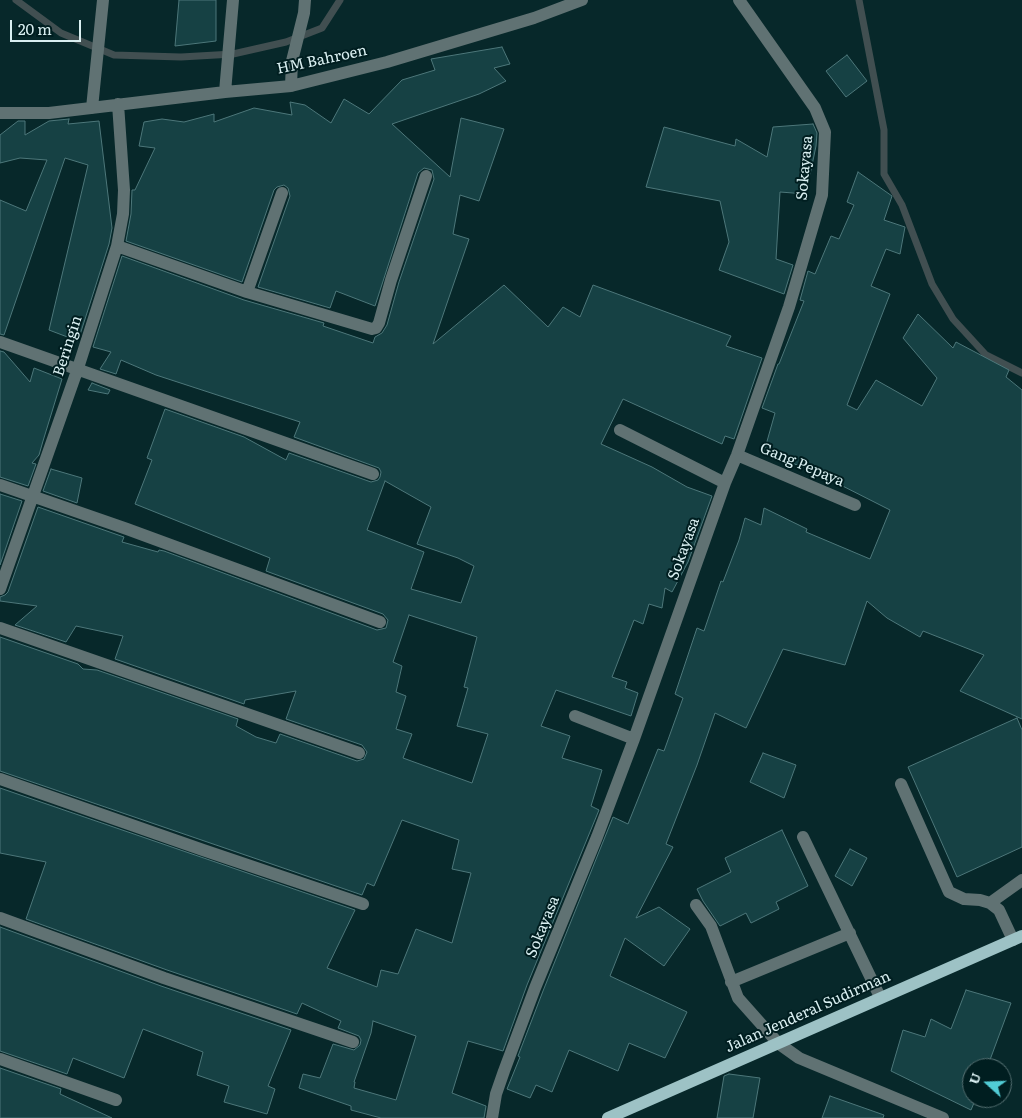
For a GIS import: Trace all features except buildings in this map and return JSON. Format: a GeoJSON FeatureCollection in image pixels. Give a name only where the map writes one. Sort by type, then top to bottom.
{"type":"FeatureCollection","features":[{"type":"Feature","properties":{"kind":"main road","name":"Jalan Jenderal Sudirman"},"geometry":{"type":"LineString","coordinates":[[608,1118],[1018,938]]}},
{"type":"Feature","properties":{"kind":"street"},"geometry":{"type":"LineString","coordinates":[[92,108],[103,0]]}},
{"type":"Feature","properties":{"kind":"street","name":"HM Bahroen"},"geometry":{"type":"LineString","coordinates":[[0,113],[49,113],[291,86],[388,62],[534,18],[582,0]]}},
{"type":"Feature","properties":{"kind":"street","name":"Sokayasa"},"geometry":{"type":"LineString","coordinates":[[492,1118],[496,1094],[511,1052],[597,838],[725,483],[737,455],[789,307],[822,195],[825,132],[815,108],[739,0]]}},
{"type":"Feature","properties":{"kind":"street"},"geometry":{"type":"LineString","coordinates":[[225,92],[232,6]]}},
{"type":"Feature","properties":{"kind":"street"},"geometry":{"type":"LineString","coordinates":[[291,86],[292,61],[305,6]]}},
{"type":"Feature","properties":{"kind":"street","name":"Beringin"},"geometry":{"type":"LineString","coordinates":[[0,589],[34,497],[118,246],[123,214],[124,190],[118,104]]}},
{"type":"Feature","properties":{"kind":"street"},"geometry":{"type":"LineString","coordinates":[[118,246],[247,292],[372,329],[376,328],[379,323],[391,280],[426,176]]}},
{"type":"Feature","properties":{"kind":"street"},"geometry":{"type":"LineString","coordinates":[[247,292],[282,193]]}},
{"type":"Feature","properties":{"kind":"street"},"geometry":{"type":"LineString","coordinates":[[0,342],[78,368],[373,474]]}},
{"type":"Feature","properties":{"kind":"street"},"geometry":{"type":"LineString","coordinates":[[620,430],[725,483]]}},
{"type":"Feature","properties":{"kind":"street","name":"Gang Pepaya"},"geometry":{"type":"LineString","coordinates":[[737,455],[855,504]]}},
{"type":"Feature","properties":{"kind":"street"},"geometry":{"type":"LineString","coordinates":[[0,485],[136,532],[380,622]]}},
{"type":"Feature","properties":{"kind":"street"},"geometry":{"type":"LineString","coordinates":[[0,628],[359,752]]}},
{"type":"Feature","properties":{"kind":"street"},"geometry":{"type":"LineString","coordinates":[[575,716],[634,739]]}},
{"type":"Feature","properties":{"kind":"street"},"geometry":{"type":"LineString","coordinates":[[0,779],[363,904]]}},
{"type":"Feature","properties":{"kind":"street"},"geometry":{"type":"LineString","coordinates":[[901,784],[950,892],[964,899],[990,903],[999,910],[1018,938]]}},
{"type":"Feature","properties":{"kind":"street"},"geometry":{"type":"LineString","coordinates":[[803,837],[880,998]]}},
{"type":"Feature","properties":{"kind":"street"},"geometry":{"type":"LineString","coordinates":[[990,903],[1022,880]]}},
{"type":"Feature","properties":{"kind":"street"},"geometry":{"type":"LineString","coordinates":[[696,905],[711,926],[731,982],[744,1006],[778,1043],[806,1061],[943,1118]]}},
{"type":"Feature","properties":{"kind":"street"},"geometry":{"type":"LineString","coordinates":[[0,918],[164,978],[353,1042]]}},
{"type":"Feature","properties":{"kind":"street"},"geometry":{"type":"LineString","coordinates":[[731,982],[850,933]]}},
{"type":"Feature","properties":{"kind":"street"},"geometry":{"type":"LineString","coordinates":[[0,1059],[116,1100]]}},
{"type":"Feature","properties":{"kind":"waterway"},"geometry":{"type":"LineString","coordinates":[[16,0],[61,33],[114,55],[181,57],[233,54],[286,42],[322,28],[340,0]]}},
{"type":"Feature","properties":{"kind":"waterway"},"geometry":{"type":"LineString","coordinates":[[859,0],[884,130],[884,174],[902,205],[932,284],[953,319],[986,355],[1022,373]]}}]}
